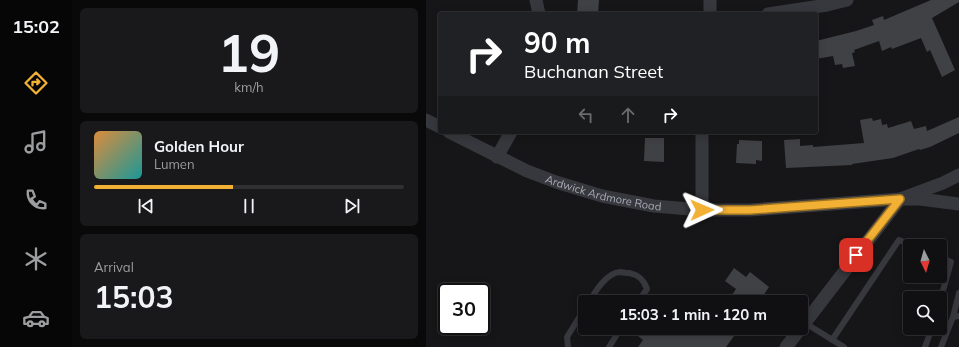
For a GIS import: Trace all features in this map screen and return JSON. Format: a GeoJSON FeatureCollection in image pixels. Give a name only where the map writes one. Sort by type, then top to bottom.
{"type":"FeatureCollection","features":[{"type":"Feature","properties":{"kind":"street"},"geometry":{"type":"LineString","coordinates":[[536,0],[539,12]]}},
{"type":"Feature","properties":{"kind":"street"},"geometry":{"type":"LineString","coordinates":[[710,0],[710,12]]}},
{"type":"Feature","properties":{"kind":"street"},"geometry":{"type":"LineString","coordinates":[[783,12],[827,6],[847,0]]}},
{"type":"Feature","properties":{"kind":"street"},"geometry":{"type":"LineString","coordinates":[[426,120],[438,126]]}},
{"type":"Feature","properties":{"kind":"street","name":"Ardwick Ardmore Road"},"geometry":{"type":"LineString","coordinates":[[453,134],[527,172],[602,196],[654,206],[702,210],[758,210],[900,199],[920,199],[959,204]]}},
{"type":"Feature","properties":{"kind":"street"},"geometry":{"type":"LineString","coordinates":[[497,157],[510,134]]}},
{"type":"Feature","properties":{"kind":"street"},"geometry":{"type":"LineString","coordinates":[[702,134],[702,210]]}},
{"type":"Feature","properties":{"kind":"street"},"geometry":{"type":"LineString","coordinates":[[808,318],[900,199],[943,183],[959,175]]}},
{"type":"Feature","properties":{"kind":"street"},"geometry":{"type":"LineString","coordinates":[[786,347],[795,335]]}},
{"type":"Feature","properties":{"kind":"lane"},"geometry":{"type":"LineString","coordinates":[[832,340],[899,240],[903,242]]}},
{"type":"Feature","properties":{"kind":"lane"},"geometry":{"type":"LineString","coordinates":[[947,260],[951,262],[947,276]]}},
{"type":"Feature","properties":{"kind":"lane"},"geometry":{"type":"LineString","coordinates":[[593,295],[600,284],[613,274],[619,272],[635,274],[644,281],[647,289],[643,295]]}},
{"type":"Feature","properties":{"kind":"lane"},"geometry":{"type":"LineString","coordinates":[[941,347],[956,316],[959,293]]}},
{"type":"Feature","properties":{"kind":"lane"},"geometry":{"type":"LineString","coordinates":[[568,347],[567,337],[578,319]]}},
{"type":"Feature","properties":{"kind":"lane"},"geometry":{"type":"LineString","coordinates":[[808,329],[844,347]]}},
{"type":"Feature","properties":{"kind":"lane"},"geometry":{"type":"LineString","coordinates":[[609,347],[617,335]]}},
{"type":"Feature","properties":{"kind":"lane"},"geometry":{"type":"LineString","coordinates":[[925,347],[929,335]]}},
{"type":"Feature","properties":{"kind":"building"},"geometry":{"type":"Polygon","coordinates":[[[578,0],[599,0],[598,12],[577,12],[578,0]]]}},
{"type":"Feature","properties":{"kind":"building"},"geometry":{"type":"Polygon","coordinates":[[[931,0],[959,0],[959,2],[932,18],[955,70],[942,77],[930,50],[927,52],[921,38],[892,49],[891,47],[882,51],[879,41],[854,50],[855,52],[852,53],[855,66],[843,68],[842,64],[835,65],[833,56],[818,59],[818,40],[874,25],[872,20],[883,16],[884,20],[931,0]]]}},
{"type":"Feature","properties":{"kind":"building"},"geometry":{"type":"Polygon","coordinates":[[[959,117],[959,133],[930,147],[919,149],[893,158],[852,165],[786,168],[784,140],[800,139],[800,146],[813,145],[813,147],[864,143],[860,120],[872,118],[873,121],[881,119],[882,125],[887,124],[888,128],[911,121],[914,129],[926,126],[927,131],[959,117]]]}},
{"type":"Feature","properties":{"kind":"building"},"geometry":{"type":"Polygon","coordinates":[[[645,138],[664,138],[664,162],[644,161],[645,138]]]}},
{"type":"Feature","properties":{"kind":"building"},"geometry":{"type":"Polygon","coordinates":[[[739,140],[762,141],[762,161],[756,160],[756,164],[736,163],[737,144],[739,144],[739,140]]]}},
{"type":"Feature","properties":{"kind":"building"},"geometry":{"type":"Polygon","coordinates":[[[734,268],[746,277],[750,272],[769,287],[764,295],[732,295],[736,289],[725,281],[734,268]]]}},
{"type":"Feature","properties":{"kind":"building"},"geometry":{"type":"Polygon","coordinates":[[[735,335],[726,347],[638,347],[643,340],[638,336],[735,335]]]}},
{"type":"Feature","properties":{"kind":"route"},"geometry":{"type":"LineString","coordinates":[[702,210],[750,210],[900,199],[856,255]]}}]}
